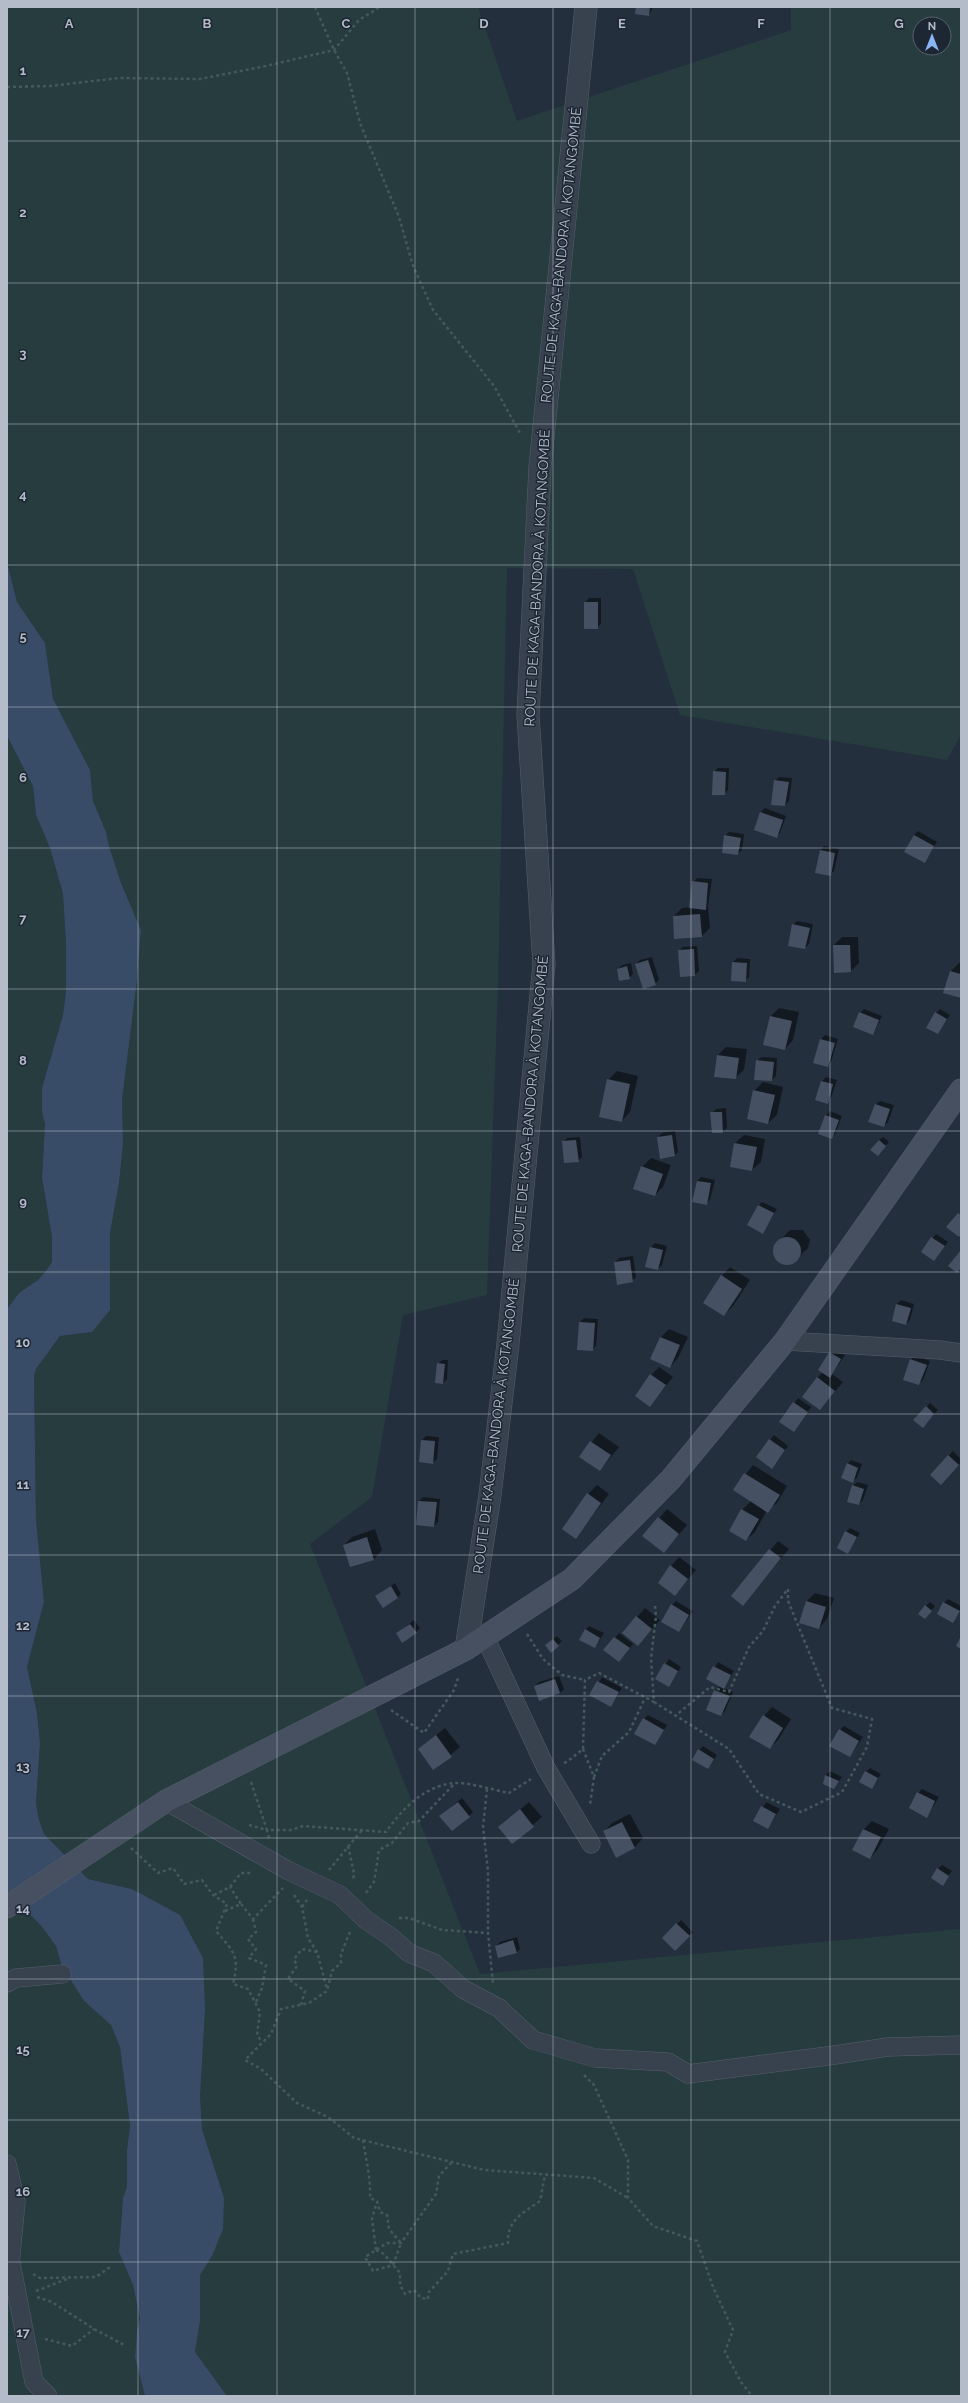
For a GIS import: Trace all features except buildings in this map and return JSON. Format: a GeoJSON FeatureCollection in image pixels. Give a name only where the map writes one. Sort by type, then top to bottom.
{"type":"FeatureCollection","features":[{"type":"Feature","properties":{"kind":"main road"},"geometry":{"type":"LineString","coordinates":[[7,1907],[166,1801],[466,1650],[484,1636],[517,1617],[572,1578],[671,1479],[785,1341],[961,1090]]}},
{"type":"Feature","properties":{"kind":"street","name":"ROUTE DE KAGA-BANDORA À KOTANGOMBÉ"},"geometry":{"type":"LineString","coordinates":[[466,1650],[490,1495],[508,1344],[544,964],[528,715],[540,467],[586,7]]}},
{"type":"Feature","properties":{"kind":"street"},"geometry":{"type":"LineString","coordinates":[[785,1341],[940,1350],[961,1353]]}},
{"type":"Feature","properties":{"kind":"street"},"geometry":{"type":"LineString","coordinates":[[484,1636],[546,1768],[587,1837]]}},
{"type":"Feature","properties":{"kind":"street"},"geometry":{"type":"LineString","coordinates":[[166,1801],[284,1872],[346,1900],[366,1920],[391,1937],[409,1954],[434,1963],[463,1989],[500,2008],[533,2040],[595,2058],[668,2062],[688,2074],[835,2056],[888,2047],[961,2045]]}},
{"type":"Feature","properties":{"kind":"street"},"geometry":{"type":"LineString","coordinates":[[7,1983],[16,1978],[62,1974]]}},
{"type":"Feature","properties":{"kind":"street"},"geometry":{"type":"LineString","coordinates":[[7,2164],[16,2202],[11,2263],[7,2286]]}},
{"type":"Feature","properties":{"kind":"street"},"geometry":{"type":"LineString","coordinates":[[11,2263],[34,2382],[48,2396]]}},
{"type":"Feature","properties":{"kind":"path"},"geometry":{"type":"LineString","coordinates":[[315,7],[334,50],[347,73],[360,123],[399,217],[413,266],[433,310],[494,386],[540,467]]}},
{"type":"Feature","properties":{"kind":"path"},"geometry":{"type":"LineString","coordinates":[[7,87],[50,86],[119,78],[200,79],[334,50],[359,20],[380,7]]}},
{"type":"Feature","properties":{"kind":"path"},"geometry":{"type":"LineString","coordinates":[[517,1617],[543,1659],[562,1675],[585,1680],[599,1673],[654,1702],[675,1716],[729,1749],[759,1794],[801,1812],[842,1792],[867,1747],[872,1719],[832,1708],[788,1601],[788,1589],[775,1606],[763,1631],[749,1647],[729,1692],[710,1687],[675,1716]]}},
{"type":"Feature","properties":{"kind":"path"},"geometry":{"type":"LineString","coordinates":[[654,1702],[651,1658],[656,1616],[655,1606]]}},
{"type":"Feature","properties":{"kind":"path"},"geometry":{"type":"LineString","coordinates":[[370,1698],[424,1733],[454,1690],[466,1650]]}},
{"type":"Feature","properties":{"kind":"path"},"geometry":{"type":"LineString","coordinates":[[585,1680],[583,1749],[594,1777]]}},
{"type":"Feature","properties":{"kind":"path"},"geometry":{"type":"LineString","coordinates":[[587,1837],[594,1777],[602,1756],[629,1732],[645,1698]]}},
{"type":"Feature","properties":{"kind":"path"},"geometry":{"type":"LineString","coordinates":[[267,1830],[291,1830],[303,1826],[386,1832],[403,1809],[433,1788],[455,1783],[509,1793],[546,1768],[568,1761],[583,1749]]}},
{"type":"Feature","properties":{"kind":"path"},"geometry":{"type":"LineString","coordinates":[[245,1761],[260,1813],[284,1872],[302,1907],[308,1938],[318,1952],[327,1991]]}},
{"type":"Feature","properties":{"kind":"path"},"geometry":{"type":"LineString","coordinates":[[487,1789],[484,1827],[488,1871],[488,1933],[493,1984],[500,2008]]}},
{"type":"Feature","properties":{"kind":"path"},"geometry":{"type":"LineString","coordinates":[[116,1834],[158,1873],[173,1868],[184,1884],[202,1880],[213,1896],[228,1904],[216,1931],[231,1949],[238,1966],[233,1984],[248,1989],[260,2012],[257,2035],[262,2042]]}},
{"type":"Feature","properties":{"kind":"path"},"geometry":{"type":"LineString","coordinates":[[346,1900],[352,1889],[354,1873],[348,1846]]}},
{"type":"Feature","properties":{"kind":"path"},"geometry":{"type":"LineString","coordinates":[[253,1919],[284,1872]]}},
{"type":"Feature","properties":{"kind":"path"},"geometry":{"type":"LineString","coordinates":[[213,1896],[230,1887],[241,1873],[254,1873]]}},
{"type":"Feature","properties":{"kind":"path"},"geometry":{"type":"LineString","coordinates":[[230,1887],[253,1919],[256,1932],[248,1939],[256,1949],[249,1958],[266,1965],[262,1988],[255,2003]]}},
{"type":"Feature","properties":{"kind":"path"},"geometry":{"type":"LineString","coordinates":[[225,1911],[241,1904]]}},
{"type":"Feature","properties":{"kind":"path"},"geometry":{"type":"LineString","coordinates":[[366,1920],[409,1918],[442,1930],[488,1933]]}},
{"type":"Feature","properties":{"kind":"path"},"geometry":{"type":"LineString","coordinates":[[301,2005],[305,1991],[288,1979],[297,1966],[294,1959],[302,1949],[318,1952]]}},
{"type":"Feature","properties":{"kind":"path"},"geometry":{"type":"LineString","coordinates":[[257,2046],[245,2060],[260,2069],[297,2103],[328,2116],[354,2138],[484,2170],[594,2178],[628,2198],[653,2226],[697,2241],[713,2287],[733,2330],[725,2352],[741,2382],[752,2396]]}},
{"type":"Feature","properties":{"kind":"path"},"geometry":{"type":"LineString","coordinates":[[582,2074],[594,2086],[628,2160],[628,2198]]}},
{"type":"Feature","properties":{"kind":"path"},"geometry":{"type":"LineString","coordinates":[[363,2140],[367,2173],[371,2181],[370,2198],[378,2202]]}},
{"type":"Feature","properties":{"kind":"path"},"geometry":{"type":"LineString","coordinates":[[393,2265],[401,2244],[436,2194],[440,2176],[451,2163]]}},
{"type":"Feature","properties":{"kind":"path"},"geometry":{"type":"LineString","coordinates":[[376,2250],[384,2254],[400,2273],[400,2285],[405,2294],[414,2290],[421,2298],[428,2299],[428,2293],[448,2271],[453,2254],[508,2243],[508,2232],[514,2219],[540,2202],[545,2174]]}},
{"type":"Feature","properties":{"kind":"path"},"geometry":{"type":"LineString","coordinates":[[378,2202],[380,2212],[387,2216],[389,2230],[401,2244]]}},
{"type":"Feature","properties":{"kind":"path"},"geometry":{"type":"LineString","coordinates":[[376,2250],[372,2218],[378,2202]]}},
{"type":"Feature","properties":{"kind":"path"},"geometry":{"type":"LineString","coordinates":[[393,2265],[373,2271],[365,2257],[387,2244],[401,2244]]}},
{"type":"Feature","properties":{"kind":"path"},"geometry":{"type":"LineString","coordinates":[[11,2263],[40,2278],[96,2276],[110,2267]]}},
{"type":"Feature","properties":{"kind":"path"},"geometry":{"type":"LineString","coordinates":[[69,2278],[29,2294],[52,2302],[94,2329],[126,2346]]}},
{"type":"Feature","properties":{"kind":"path"},"geometry":{"type":"LineString","coordinates":[[27,2340],[43,2339],[72,2346],[94,2329]]}},
{"type":"Feature","properties":{"kind":"green space"},"geometry":{"type":"Polygon","coordinates":[[[7,7],[478,7],[517,121],[791,30],[791,7],[961,7],[961,735],[947,760],[680,715],[633,569],[507,568],[498,986],[487,1295],[403,1315],[372,1497],[310,1544],[480,1974],[961,1929],[961,2396],[227,2396],[195,2352],[200,2321],[200,2275],[212,2256],[224,2198],[202,2129],[200,2096],[132,1889],[88,1879],[44,1834],[39,1820],[36,1803],[40,1743],[37,1713],[27,1667],[44,1602],[36,1519],[34,1376],[36,1369],[60,1336],[92,1332],[110,1275],[110,1233],[119,1183],[123,1144],[122,1100],[137,980],[141,930],[121,883],[106,832],[93,801],[90,770],[53,699],[45,643],[17,602],[7,562],[7,7]]]}},
{"type":"Feature","properties":{"kind":"green space"},"geometry":{"type":"Polygon","coordinates":[[[7,736],[33,786],[36,815],[50,848],[63,894],[66,944],[66,991],[63,1015],[42,1088],[42,1112],[45,1124],[42,1178],[52,1237],[52,1262],[38,1280],[19,1293],[7,1309],[7,736]]]}},
{"type":"Feature","properties":{"kind":"green space"},"geometry":{"type":"Polygon","coordinates":[[[7,1890],[42,1927],[56,1946],[62,1967],[84,2001],[111,2025],[120,2047],[130,2126],[127,2150],[127,2188],[123,2198],[119,2252],[133,2285],[140,2319],[137,2331],[135,2357],[145,2396],[7,2396],[7,1890]]]}},
{"type":"Feature","properties":{"kind":"water"},"geometry":{"type":"Polygon","coordinates":[[[7,562],[17,602],[45,643],[53,699],[90,770],[93,801],[106,832],[121,883],[141,930],[137,980],[122,1100],[123,1144],[119,1183],[110,1233],[110,1310],[92,1332],[60,1336],[36,1369],[34,1376],[36,1519],[44,1602],[27,1667],[37,1713],[40,1743],[36,1803],[39,1820],[44,1834],[88,1879],[132,1889],[180,1915],[203,1958],[205,2009],[200,2096],[202,2129],[224,2198],[223,2229],[212,2256],[200,2275],[200,2321],[195,2352],[227,2396],[145,2396],[135,2357],[137,2331],[140,2319],[133,2285],[119,2252],[123,2198],[127,2187],[127,2150],[130,2126],[120,2047],[111,2025],[84,2001],[62,1967],[56,1946],[42,1927],[7,1890],[7,1309],[19,1293],[38,1280],[52,1262],[52,1237],[42,1178],[45,1124],[42,1112],[42,1088],[63,1015],[66,991],[66,944],[63,894],[50,848],[36,815],[33,786],[7,736],[7,562]]]}}]}
